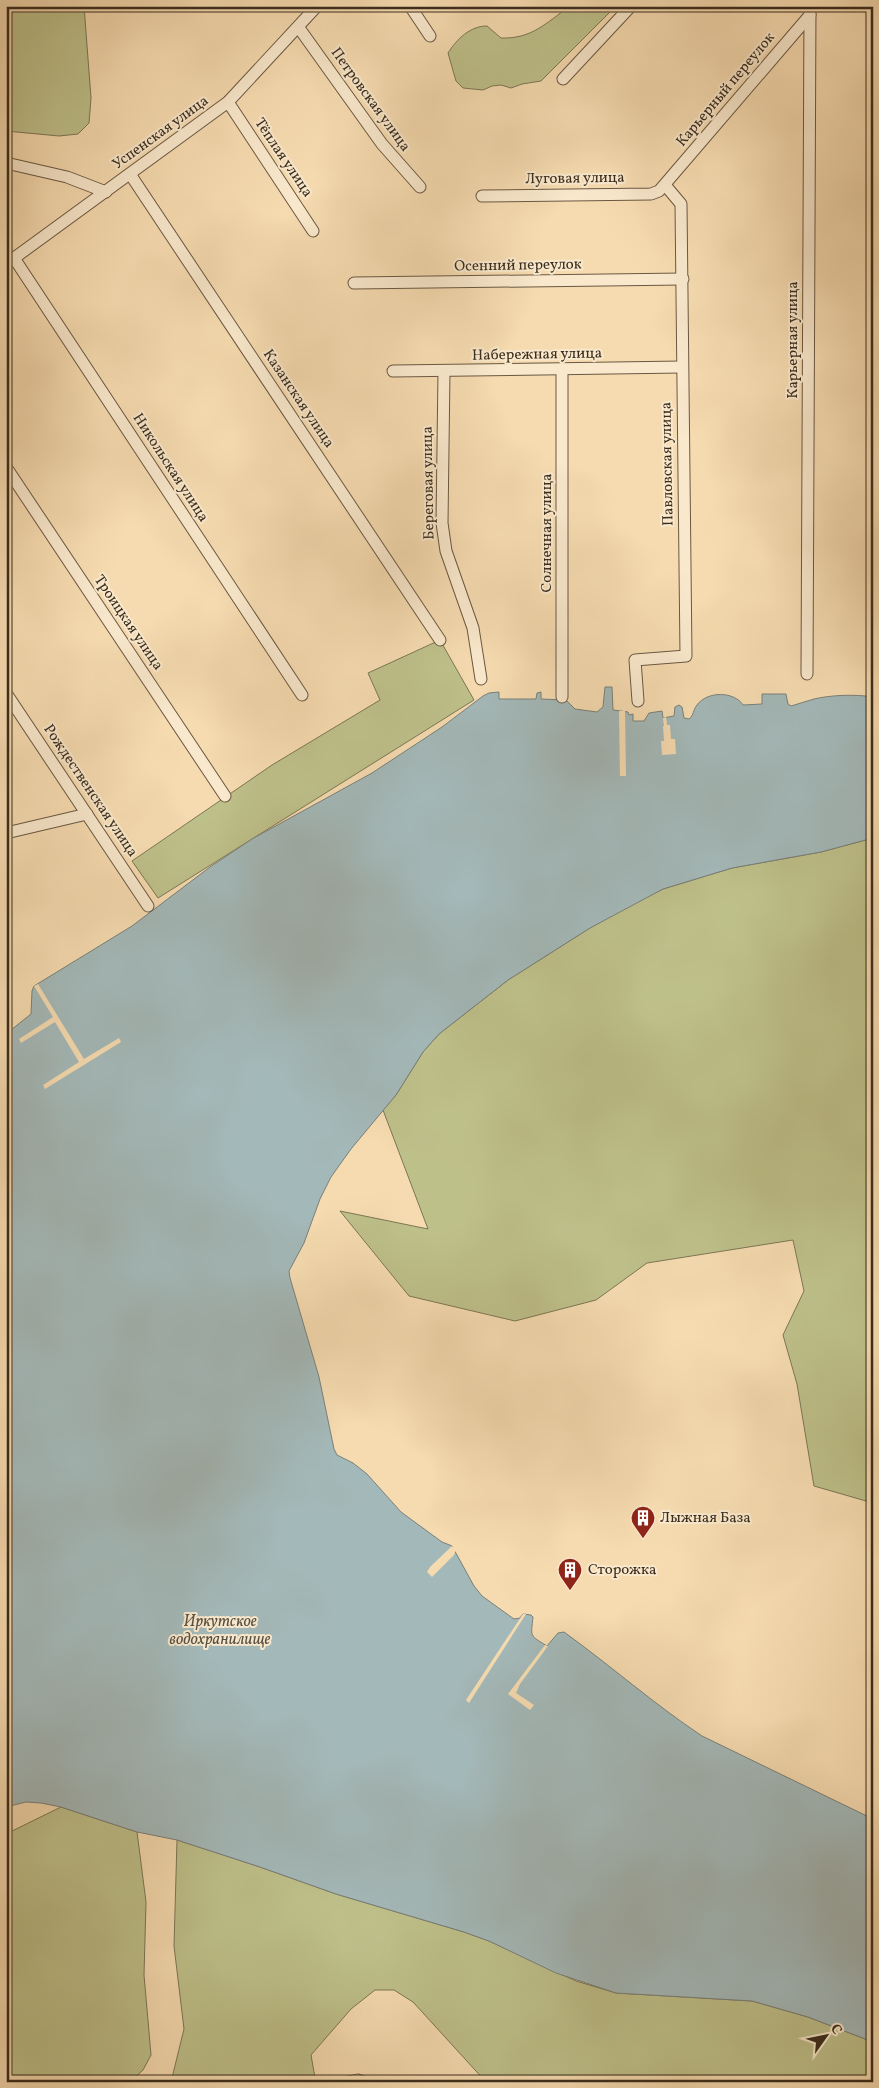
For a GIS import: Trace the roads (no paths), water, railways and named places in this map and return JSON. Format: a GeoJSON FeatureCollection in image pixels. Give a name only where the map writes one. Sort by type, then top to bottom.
{"type":"FeatureCollection","features":[{"type":"Feature","properties":{"kind":"street","name":"Успенская улица"},"geometry":{"type":"LineString","coordinates":[[10,261],[228,102],[299,28],[317,6]]}},
{"type":"Feature","properties":{"kind":"street"},"geometry":{"type":"LineString","coordinates":[[410,6],[430,36]]}},
{"type":"Feature","properties":{"kind":"street"},"geometry":{"type":"LineString","coordinates":[[563,79],[630,6]]}},
{"type":"Feature","properties":{"kind":"street","name":"Карьерный переулок"},"geometry":{"type":"LineString","coordinates":[[666,185],[810,10]]}},
{"type":"Feature","properties":{"kind":"street","name":"Карьерная улица"},"geometry":{"type":"LineString","coordinates":[[806,674],[810,10]]}},
{"type":"Feature","properties":{"kind":"street","name":"Петровская улица"},"geometry":{"type":"LineString","coordinates":[[299,28],[382,144],[420,187]]}},
{"type":"Feature","properties":{"kind":"street","name":"Тёплая улица"},"geometry":{"type":"LineString","coordinates":[[228,102],[313,231]]}},
{"type":"Feature","properties":{"kind":"street"},"geometry":{"type":"LineString","coordinates":[[6,163],[67,177],[106,192]]}},
{"type":"Feature","properties":{"kind":"street","name":"Казанская улица"},"geometry":{"type":"LineString","coordinates":[[130,174],[440,640]]}},
{"type":"Feature","properties":{"kind":"street","name":"Луговая улица"},"geometry":{"type":"LineString","coordinates":[[482,196],[651,194],[659,191],[666,185]]}},
{"type":"Feature","properties":{"kind":"street","name":"Павловская улица"},"geometry":{"type":"LineString","coordinates":[[638,702],[634,660],[686,656],[681,204],[666,185]]}},
{"type":"Feature","properties":{"kind":"street","name":"Никольская улица"},"geometry":{"type":"LineString","coordinates":[[10,261],[302,695]]}},
{"type":"Feature","properties":{"kind":"street","name":"Осенний переулок"},"geometry":{"type":"LineString","coordinates":[[354,283],[683,279]]}},
{"type":"Feature","properties":{"kind":"street","name":"Набережная улица"},"geometry":{"type":"LineString","coordinates":[[393,371],[444,372],[682,367]]}},
{"type":"Feature","properties":{"kind":"street","name":"Солнечная улица"},"geometry":{"type":"LineString","coordinates":[[562,369],[562,698]]}},
{"type":"Feature","properties":{"kind":"street","name":"Береговая улица"},"geometry":{"type":"LineString","coordinates":[[444,372],[442,523],[446,551],[473,628],[480,678]]}},
{"type":"Feature","properties":{"kind":"street","name":"Троицкая улица"},"geometry":{"type":"LineString","coordinates":[[6,467],[225,796]]}},
{"type":"Feature","properties":{"kind":"street","name":"Рождественская улица"},"geometry":{"type":"LineString","coordinates":[[6,693],[148,906]]}},
{"type":"Feature","properties":{"kind":"street"},"geometry":{"type":"LineString","coordinates":[[6,833],[87,814]]}},
{"type":"Feature","properties":{"kind":"street"},"geometry":{"type":"LineString","coordinates":[[348,2082],[358,2080],[363,2082]]}},
{"type":"Feature","properties":{"kind":"water","name":"Иркутское водохранилище"},"geometry":{"type":"Polygon","coordinates":[[[605,687],[612,687],[613,710],[628,712],[629,715],[633,714],[633,721],[644,721],[649,713],[662,711],[663,718],[674,716],[675,707],[679,705],[682,707],[684,718],[689,719],[701,700],[720,694],[733,697],[743,705],[762,704],[762,694],[786,694],[788,704],[791,706],[828,697],[851,695],[873,697],[873,838],[821,852],[732,868],[663,889],[590,928],[508,980],[439,1034],[423,1052],[396,1095],[351,1149],[331,1177],[320,1199],[304,1243],[289,1271],[290,1278],[319,1377],[334,1449],[337,1455],[353,1463],[367,1474],[401,1512],[442,1542],[452,1546],[474,1586],[482,1596],[514,1619],[520,1618],[523,1614],[531,1615],[533,1617],[532,1635],[547,1646],[558,1633],[564,1632],[702,1736],[873,1819],[873,2042],[808,2017],[752,2001],[616,1993],[556,1973],[489,1941],[464,1932],[336,1894],[177,1840],[137,1832],[61,1807],[41,1803],[26,1802],[6,1807],[6,1034],[31,1014],[34,986],[132,926],[210,867],[252,839],[372,773],[442,727],[483,696],[499,692],[499,699],[536,699],[537,693],[541,692],[541,699],[566,700],[575,709],[597,712],[603,707],[605,687]]]}},
{"type":"Feature","properties":{"kind":"place","name":"Лыжная База"},"geometry":{"type":"Point","coordinates":[643,1539]}},
{"type":"Feature","properties":{"kind":"place","name":"Сторожка"},"geometry":{"type":"Point","coordinates":[570,1591]}}]}
